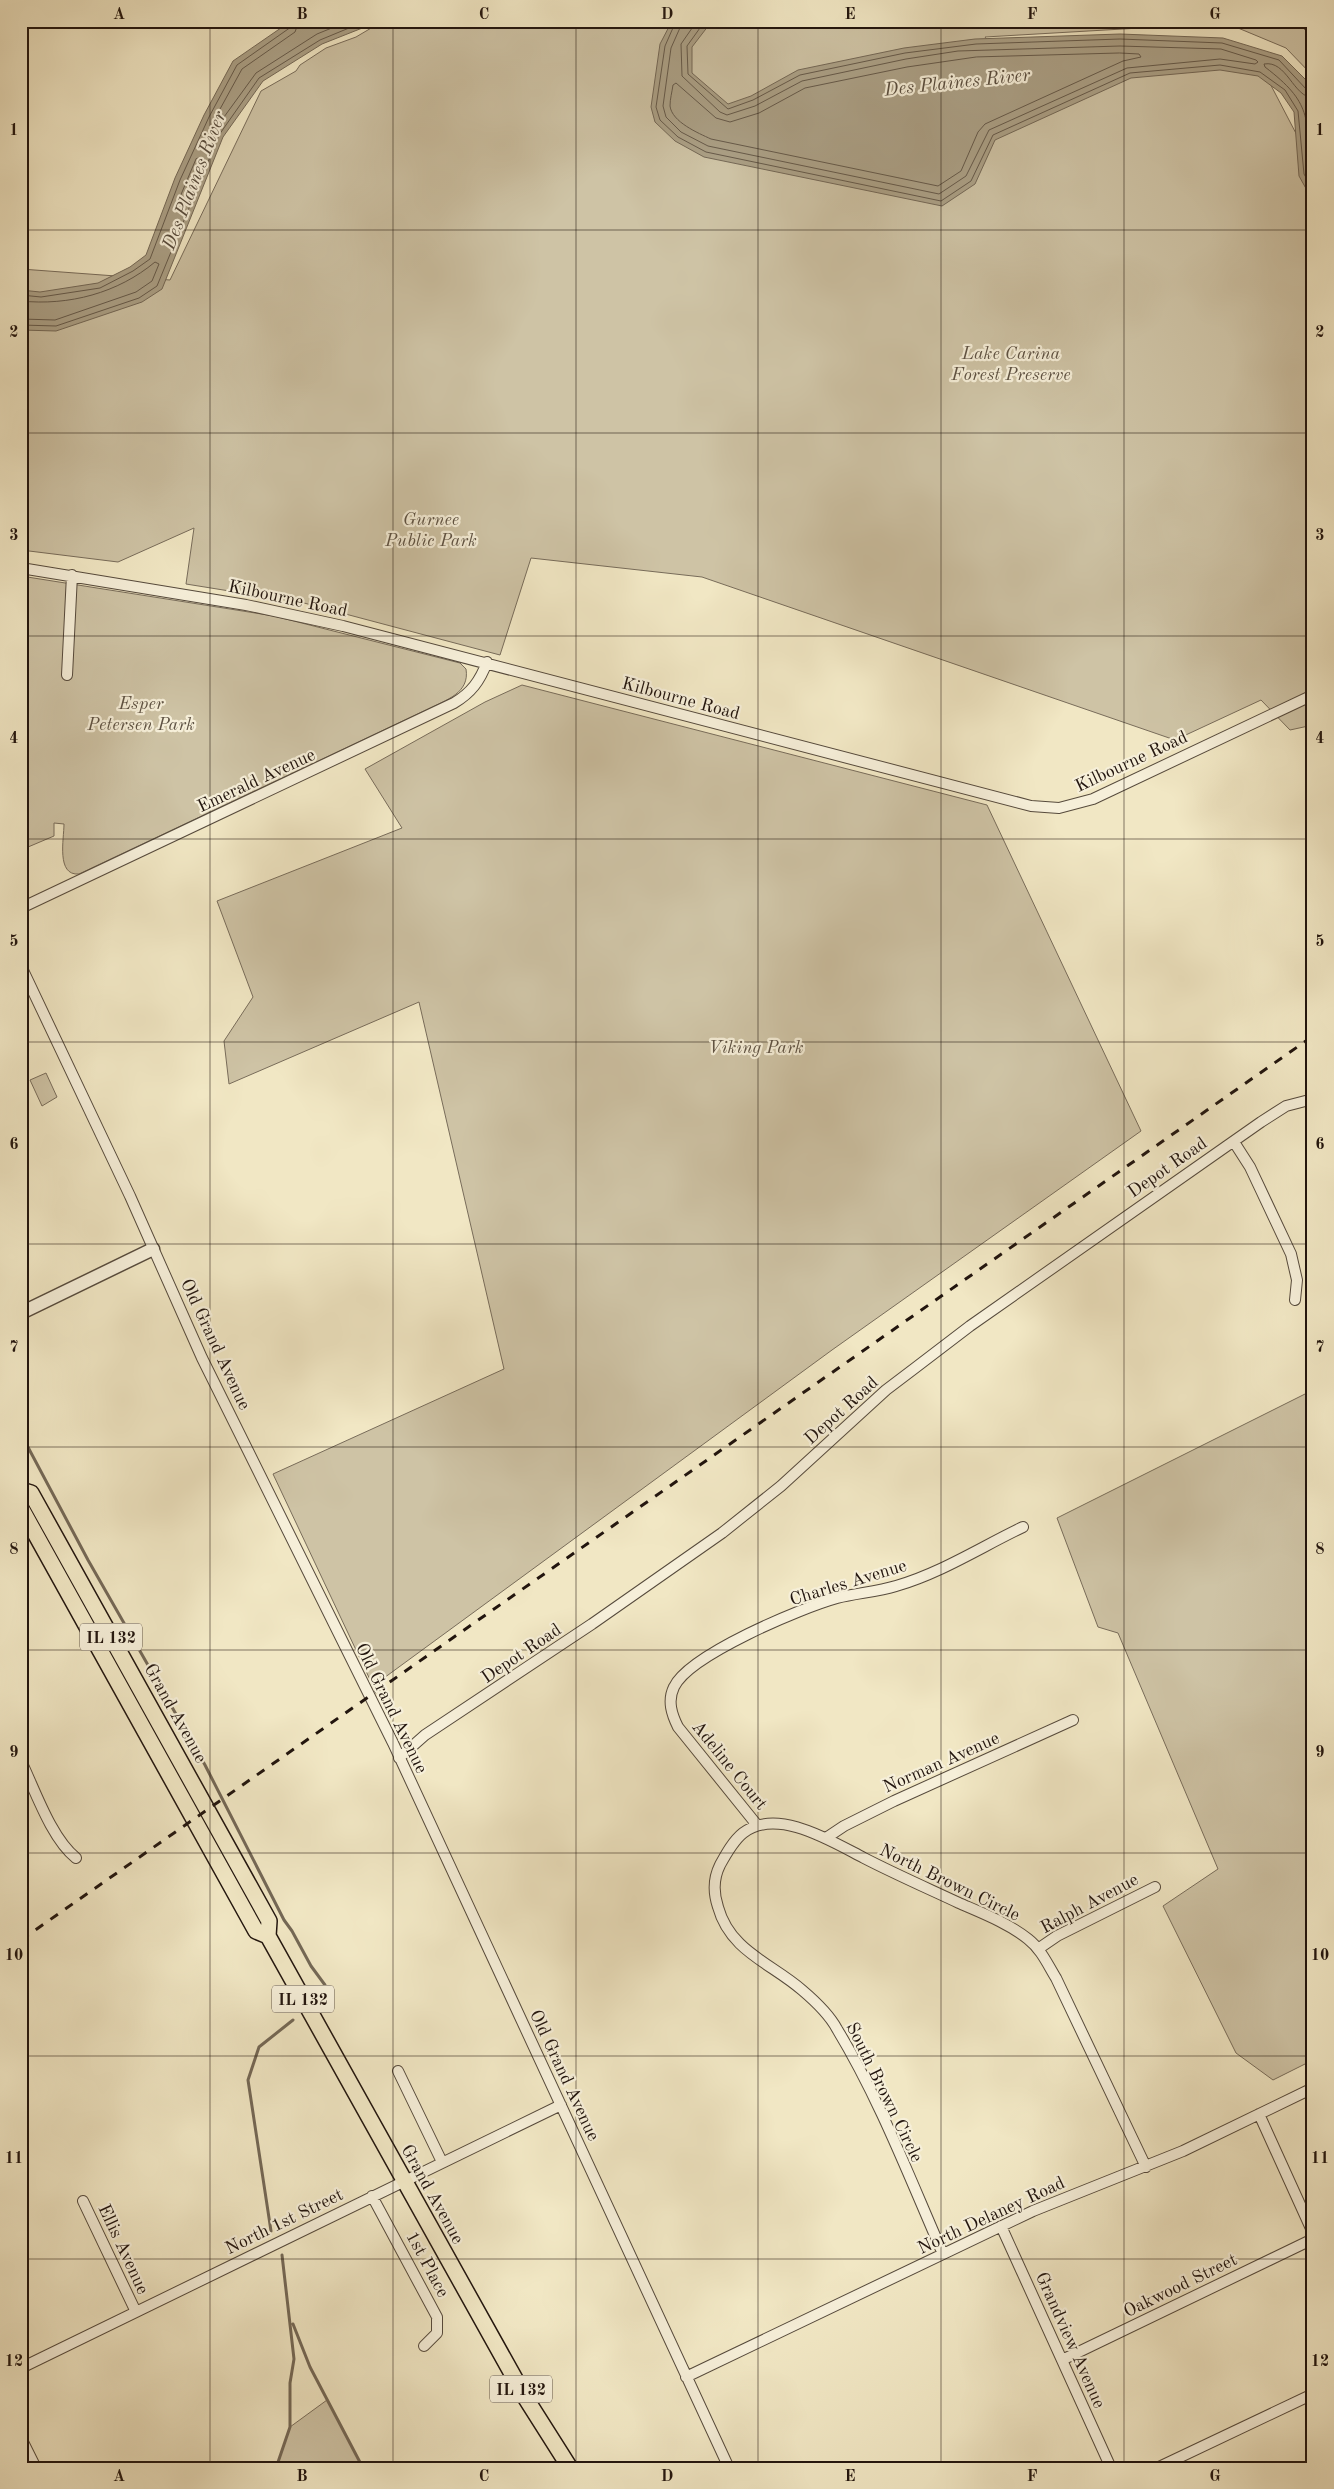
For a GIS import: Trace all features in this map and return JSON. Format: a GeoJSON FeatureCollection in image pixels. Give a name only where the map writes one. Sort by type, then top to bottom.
{"type":"FeatureCollection","features":[{"type":"Feature","properties":{"kind":"main road","name":"Grand Avenue"},"geometry":{"type":"LineString","coordinates":[[21,1491],[31,1493],[269,1921],[268,1936],[525,2397],[570,2468]]}},
{"type":"Feature","properties":{"kind":"main road","name":"Grand Avenue"},"geometry":{"type":"LineString","coordinates":[[21,1508],[256,1931],[268,1936]]}},
{"type":"Feature","properties":{"kind":"street","name":"Kilbourne Road"},"geometry":{"type":"LineString","coordinates":[[21,568],[246,605],[487,662],[998,799],[1031,806],[1059,808],[1093,800],[1313,695]]}},
{"type":"Feature","properties":{"kind":"street"},"geometry":{"type":"LineString","coordinates":[[67,675],[72,576]]}},
{"type":"Feature","properties":{"kind":"street","name":"Emerald Avenue"},"geometry":{"type":"LineString","coordinates":[[21,908],[454,703],[466,696],[474,687],[482,676],[487,662]]}},
{"type":"Feature","properties":{"kind":"street","name":"Old Grand Avenue"},"geometry":{"type":"LineString","coordinates":[[21,966],[206,1365],[399,1758],[729,2468]]}},
{"type":"Feature","properties":{"kind":"street","name":"Depot Road"},"geometry":{"type":"LineString","coordinates":[[399,1758],[425,1735],[592,1624],[729,1528],[781,1486],[886,1390],[978,1320],[1286,1106],[1313,1099]]}},
{"type":"Feature","properties":{"kind":"street"},"geometry":{"type":"LineString","coordinates":[[1234,1142],[1250,1167],[1291,1254],[1297,1280],[1295,1300]]}},
{"type":"Feature","properties":{"kind":"street"},"geometry":{"type":"LineString","coordinates":[[21,1313],[153,1249]]}},
{"type":"Feature","properties":{"kind":"street","name":"Charles Avenue"},"geometry":{"type":"LineString","coordinates":[[671,1697],[673,1689],[687,1670],[723,1647],[804,1609],[837,1598],[896,1586],[937,1570],[1023,1527]]}},
{"type":"Feature","properties":{"kind":"street","name":"Adeline Court"},"geometry":{"type":"LineString","coordinates":[[671,1697],[673,1716],[678,1727],[757,1825]]}},
{"type":"Feature","properties":{"kind":"street","name":"Norman Avenue"},"geometry":{"type":"LineString","coordinates":[[826,1838],[844,1826],[886,1805],[1072,1720]]}},
{"type":"Feature","properties":{"kind":"street"},"geometry":{"type":"LineString","coordinates":[[21,1761],[58,1837],[68,1852],[76,1858]]}},
{"type":"Feature","properties":{"kind":"street","name":"North Brown Circle"},"geometry":{"type":"LineString","coordinates":[[757,1825],[764,1823],[782,1824],[826,1838],[899,1875],[990,1917],[1028,1938],[1038,1949],[1056,1978],[1146,2166]]}},
{"type":"Feature","properties":{"kind":"street","name":"South Brown Circle"},"geometry":{"type":"LineString","coordinates":[[757,1825],[742,1834],[735,1842],[715,1874],[715,1899],[723,1921],[734,1940],[745,1950],[802,1990],[824,2011],[835,2026],[885,2123],[943,2254]]}},
{"type":"Feature","properties":{"kind":"street","name":"Ralph Avenue"},"geometry":{"type":"LineString","coordinates":[[1038,1949],[1057,1936],[1155,1887]]}},
{"type":"Feature","properties":{"kind":"street"},"geometry":{"type":"LineString","coordinates":[[398,2070],[442,2162]]}},
{"type":"Feature","properties":{"kind":"street","name":"North Delaney Road"},"geometry":{"type":"LineString","coordinates":[[686,2377],[1001,2226],[1146,2166],[1313,2088]]}},
{"type":"Feature","properties":{"kind":"street","name":"North 1st Street"},"geometry":{"type":"LineString","coordinates":[[21,2368],[561,2105]]}},
{"type":"Feature","properties":{"kind":"street"},"geometry":{"type":"LineString","coordinates":[[1259,2114],[1313,2233]]}},
{"type":"Feature","properties":{"kind":"street","name":"1st Place"},"geometry":{"type":"LineString","coordinates":[[372,2196],[437,2317],[437,2333],[424,2346]]}},
{"type":"Feature","properties":{"kind":"street","name":"Ellis Avenue"},"geometry":{"type":"LineString","coordinates":[[83,2201],[136,2312]]}},
{"type":"Feature","properties":{"kind":"street","name":"Grandview Avenue"},"geometry":{"type":"LineString","coordinates":[[1001,2226],[1110,2468]]}},
{"type":"Feature","properties":{"kind":"street","name":"Oakwood Street"},"geometry":{"type":"LineString","coordinates":[[1062,2360],[1313,2239]]}},
{"type":"Feature","properties":{"kind":"street"},"geometry":{"type":"LineString","coordinates":[[1158,2468],[1313,2394]]}},
{"type":"Feature","properties":{"kind":"street"},"geometry":{"type":"LineString","coordinates":[[21,2438],[36,2468]]}},
{"type":"Feature","properties":{"kind":"green space","name":"Lake Carina Forest Preserve"},"geometry":{"type":"Polygon","coordinates":[[[383,21],[992,21],[995,25],[1007,21],[1296,21],[1313,38],[1313,76],[1286,48],[1226,23],[985,37],[1002,61],[1252,49],[1313,166],[1313,725],[1290,730],[1261,700],[1175,740],[702,577],[531,558],[500,655],[304,603],[186,584],[194,528],[118,562],[21,550],[21,269],[170,280],[261,91],[296,71],[300,65],[326,48],[356,37],[383,21]]]}},
{"type":"Feature","properties":{"kind":"green space","name":"Esper Petersen Park"},"geometry":{"type":"Polygon","coordinates":[[[21,576],[274,616],[460,663],[466,669],[466,677],[460,690],[442,702],[79,874],[72,873],[64,863],[64,824],[54,823],[54,836],[21,850],[21,576]]]}},
{"type":"Feature","properties":{"kind":"green space","name":"Viking Park"},"geometry":{"type":"Polygon","coordinates":[[[522,685],[987,805],[1141,1131],[832,1350],[373,1686],[273,1474],[504,1369],[419,1002],[229,1084],[224,1041],[253,997],[217,901],[402,828],[365,769],[485,702],[522,685]]]}},
{"type":"Feature","properties":{"kind":"green space"},"geometry":{"type":"Polygon","coordinates":[[[46,1073],[57,1097],[42,1106],[30,1080],[46,1073]]]}},
{"type":"Feature","properties":{"kind":"green space"},"geometry":{"type":"Polygon","coordinates":[[[1313,1390],[1313,2060],[1273,2080],[1236,2053],[1163,1906],[1218,1869],[1118,1633],[1098,1627],[1057,1518],[1313,1390]]]}},
{"type":"Feature","properties":{"kind":"green space"},"geometry":{"type":"Polygon","coordinates":[[[327,2400],[363,2468],[276,2468],[290,2427],[327,2400]]]}},
{"type":"Feature","properties":{"kind":"water","name":"Des Plaines River"},"geometry":{"type":"Polygon","coordinates":[[[291,21],[380,21],[322,44],[263,81],[223,137],[162,289],[142,302],[56,331],[21,330],[21,290],[40,292],[98,283],[130,267],[146,255],[175,178],[204,115],[233,61],[291,21]]]}},
{"type":"Feature","properties":{"kind":"water","name":"Des Plaines River"},"geometry":{"type":"Polygon","coordinates":[[[672,21],[712,21],[692,47],[692,73],[728,104],[751,96],[798,70],[904,48],[975,39],[1120,34],[1223,38],[1282,56],[1307,81],[1313,90],[1313,201],[1299,176],[1294,112],[1281,93],[1258,76],[1220,70],[1131,78],[995,140],[975,184],[942,206],[704,157],[675,141],[655,122],[651,107],[660,44],[672,21]]]}},
{"type":"Feature","properties":{"kind":"waterway"},"geometry":{"type":"LineString","coordinates":[[21,1434],[88,1560],[205,1765],[284,1920],[311,1966],[325,1985],[323,1995]]}},
{"type":"Feature","properties":{"kind":"waterway"},"geometry":{"type":"LineString","coordinates":[[271,2231],[248,2080],[259,2047],[293,2020]]}},
{"type":"Feature","properties":{"kind":"waterway"},"geometry":{"type":"LineString","coordinates":[[276,2468],[290,2427],[290,2383],[294,2359],[282,2255]]}},
{"type":"Feature","properties":{"kind":"waterway"},"geometry":{"type":"LineString","coordinates":[[293,2324],[310,2367],[363,2468]]}},
{"type":"Feature","properties":{"kind":"railway"},"geometry":{"type":"LineString","coordinates":[[21,1940],[1313,1036]]}},
{"type":"Feature","properties":{"kind":"park label","name":"Gurnee Public Park"},"geometry":{"type":"Point","coordinates":[431,529]}}]}
